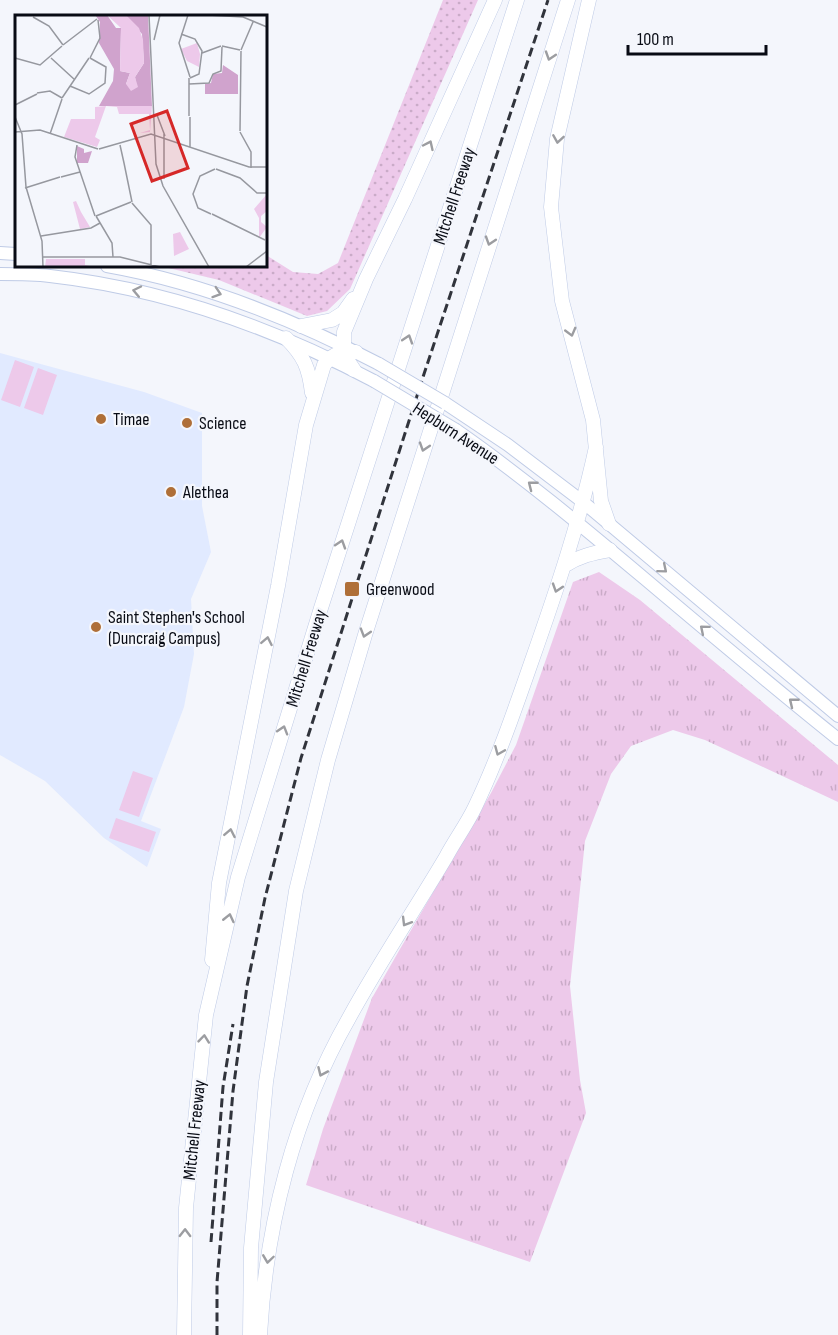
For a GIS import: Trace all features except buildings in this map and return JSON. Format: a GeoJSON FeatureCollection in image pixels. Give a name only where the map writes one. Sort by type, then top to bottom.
{"type":"FeatureCollection","features":[{"type":"Feature","properties":{"kind":"highway"},"geometry":{"type":"LineString","coordinates":[[354,370],[348,361],[345,332],[366,279],[405,199],[495,0]]}},
{"type":"Feature","properties":{"kind":"highway","name":"Mitchell Freeway"},"geometry":{"type":"LineString","coordinates":[[184,1335],[186,1208],[206,1016],[238,877],[321,608],[517,0]]}},
{"type":"Feature","properties":{"kind":"highway"},"geometry":{"type":"LineString","coordinates":[[250,1335],[251,1248],[266,1082],[299,880],[328,760],[364,635],[568,0]]}},
{"type":"Feature","properties":{"kind":"highway"},"geometry":{"type":"LineString","coordinates":[[590,0],[557,139],[551,207],[562,302],[591,408],[601,501],[609,524]]}},
{"type":"Feature","properties":{"kind":"highway"},"geometry":{"type":"LineString","coordinates":[[302,326],[332,320],[343,313],[366,279]]}},
{"type":"Feature","properties":{"kind":"highway"},"geometry":{"type":"LineString","coordinates":[[286,338],[298,350],[306,364],[313,398]]}},
{"type":"Feature","properties":{"kind":"highway"},"geometry":{"type":"LineString","coordinates":[[206,1016],[219,883],[275,598],[306,425],[324,365],[336,354],[348,350]]}},
{"type":"Feature","properties":{"kind":"highway"},"geometry":{"type":"LineString","coordinates":[[260,1335],[261,1306],[269,1246],[284,1177],[312,1094],[348,1019],[474,808],[503,742],[549,614],[583,502],[596,447]]}},
{"type":"Feature","properties":{"kind":"highway"},"geometry":{"type":"LineString","coordinates":[[564,566],[586,554],[610,550]]}},
{"type":"Feature","properties":{"kind":"main road"},"geometry":{"type":"LineString","coordinates":[[0,253],[15,254]]}},
{"type":"Feature","properties":{"kind":"main road","name":"Hepburn Avenue"},"geometry":{"type":"LineString","coordinates":[[114,267],[187,284],[248,304],[302,326],[379,364],[462,414],[583,502],[838,716]]}},
{"type":"Feature","properties":{"kind":"main road","name":"Hepburn Avenue"},"geometry":{"type":"LineString","coordinates":[[0,274],[80,280],[166,297],[207,309],[286,338],[374,381],[456,430],[497,458],[838,739]]}},
{"type":"Feature","properties":{"kind":"main road"},"geometry":{"type":"LineString","coordinates":[[788,674],[831,721],[832,725],[824,728]]}},
{"type":"Feature","properties":{"kind":"shaded area","name":"Saint Stephen's School (Duncraig Campus)"},"geometry":{"type":"Polygon","coordinates":[[[0,353],[144,392],[202,413],[202,506],[211,552],[191,599],[194,654],[184,707],[141,821],[161,829],[147,867],[104,838],[45,781],[0,755],[0,353]]]}},
{"type":"Feature","properties":{"kind":"green space"},"geometry":{"type":"Polygon","coordinates":[[[443,0],[478,0],[350,289],[327,311],[307,316],[219,280],[164,267],[267,267],[267,256],[293,272],[318,274],[338,263],[443,0]]]}},
{"type":"Feature","properties":{"kind":"green space"},"geometry":{"type":"Polygon","coordinates":[[[15,360],[34,367],[20,407],[1,400],[15,360]]]}},
{"type":"Feature","properties":{"kind":"green space"},"geometry":{"type":"Polygon","coordinates":[[[38,368],[57,375],[43,415],[24,408],[38,368]]]}},
{"type":"Feature","properties":{"kind":"green space"},"geometry":{"type":"Polygon","coordinates":[[[599,572],[640,600],[838,765],[838,802],[705,740],[673,730],[631,746],[611,774],[585,841],[570,986],[580,1080],[586,1113],[530,1262],[306,1185],[323,1129],[372,998],[491,793],[516,745],[573,582],[599,572]]]}},
{"type":"Feature","properties":{"kind":"green space"},"geometry":{"type":"Polygon","coordinates":[[[133,771],[153,778],[139,817],[119,810],[133,771]]]}},
{"type":"Feature","properties":{"kind":"green space"},"geometry":{"type":"Polygon","coordinates":[[[116,818],[156,832],[149,852],[109,838],[116,818]]]}},
{"type":"Feature","properties":{"kind":"railway"},"geometry":{"type":"LineString","coordinates":[[217,1335],[217,1282],[233,1091],[247,986],[265,898],[301,758],[424,374],[548,0]]}},
{"type":"Feature","properties":{"kind":"railway"},"geometry":{"type":"LineString","coordinates":[[211,1242],[223,1087],[233,1024]]}},
{"type":"Feature","properties":{"kind":"place","name":"Timae"},"geometry":{"type":"Point","coordinates":[101,419]}},
{"type":"Feature","properties":{"kind":"place","name":"Science"},"geometry":{"type":"Point","coordinates":[187,423]}},
{"type":"Feature","properties":{"kind":"place","name":"Alethea"},"geometry":{"type":"Point","coordinates":[171,492]}},
{"type":"Feature","properties":{"kind":"place","name":"Greenwood"},"geometry":{"type":"Point","coordinates":[352,589]}},
{"type":"Feature","properties":{"kind":"place","name":"Saint Stephen's School (Duncraig Campus)"},"geometry":{"type":"Point","coordinates":[96,627]}}]}
